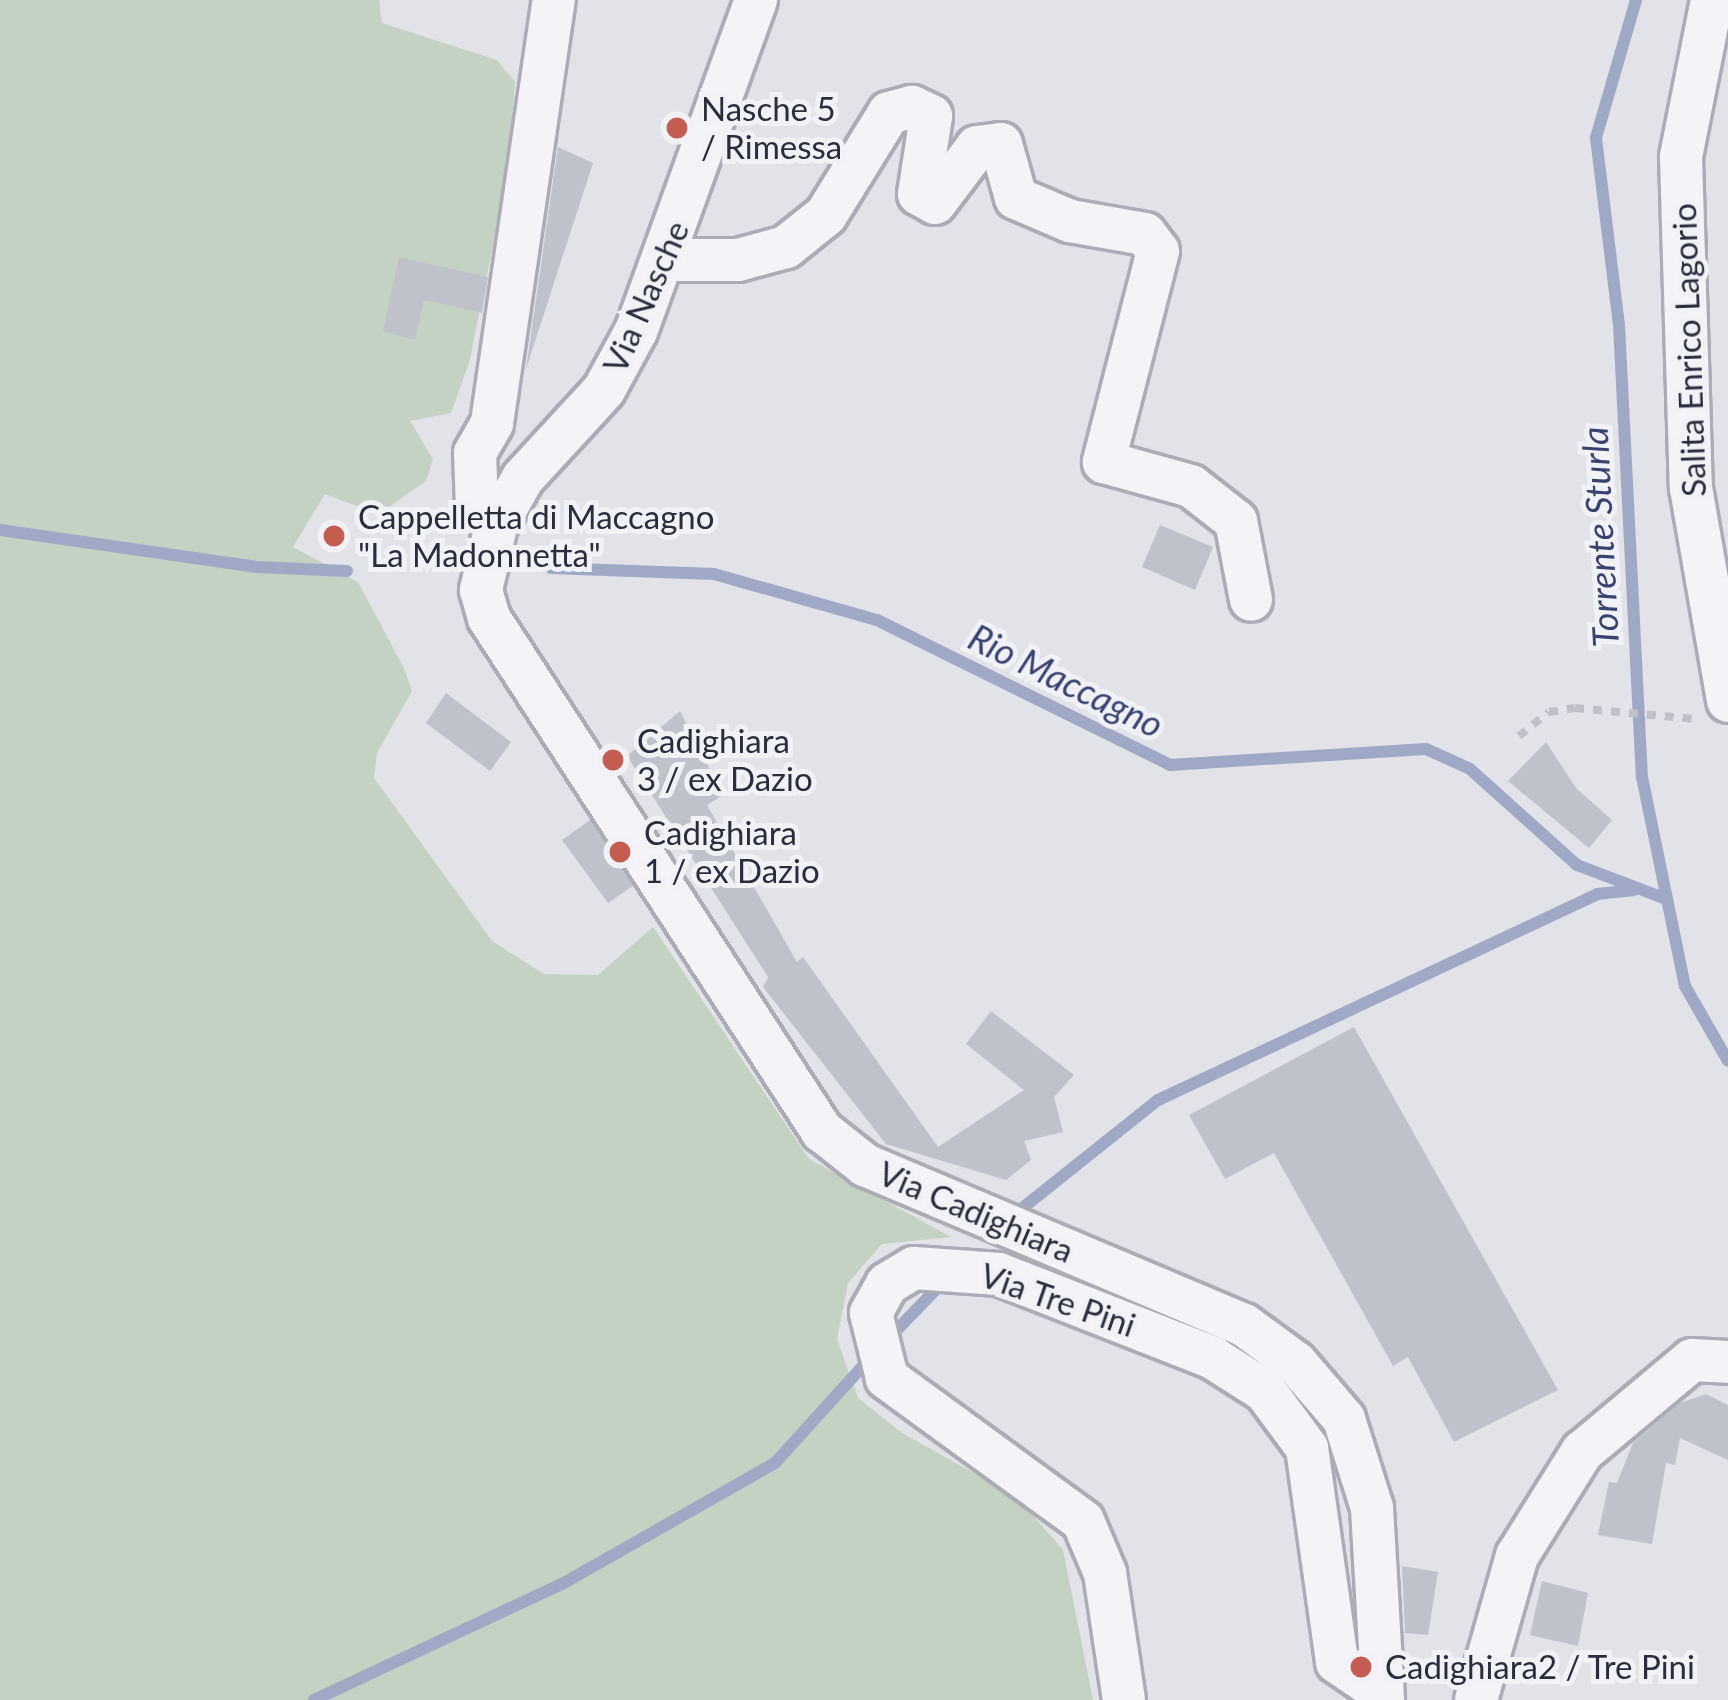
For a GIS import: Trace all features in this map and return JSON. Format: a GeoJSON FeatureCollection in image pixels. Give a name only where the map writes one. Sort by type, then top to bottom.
{"type":"FeatureCollection","features":[{"type":"Feature","properties":{"kind":"street"},"geometry":{"type":"LineString","coordinates":[[496,526],[477,509],[475,453],[492,423],[554,0]]}},
{"type":"Feature","properties":{"kind":"street","name":"Via Nasche"},"geometry":{"type":"LineString","coordinates":[[490,619],[481,590],[496,526],[523,478],[604,390],[667,260],[756,0]]}},
{"type":"Feature","properties":{"kind":"street","name":"Salita Enrico Lagorio"},"geometry":{"type":"LineString","coordinates":[[1710,710],[1691,488],[1681,157],[1712,0]]}},
{"type":"Feature","properties":{"kind":"street"},"geometry":{"type":"LineString","coordinates":[[667,260],[738,260],[786,247],[826,215],[889,113],[912,107],[931,116],[919,194],[935,203],[946,198],[977,147],[1001,144],[1016,199],[1070,220],[1145,234],[1158,251],[1104,462],[1191,486],[1236,521],[1251,600]]}},
{"type":"Feature","properties":{"kind":"street","name":"Via Cadighiara"},"geometry":{"type":"LineString","coordinates":[[490,619],[822,1131],[865,1166],[1244,1324],[1296,1364],[1344,1419],[1372,1508],[1382,1696]]}},
{"type":"Feature","properties":{"kind":"street","name":"Via Tre Pini"},"geometry":{"type":"LineString","coordinates":[[1124,1700],[1105,1574],[1084,1522],[886,1378],[871,1312],[887,1284],[914,1268],[999,1274],[1213,1358],[1265,1391],[1307,1448],[1337,1662],[1382,1696]]}},
{"type":"Feature","properties":{"kind":"street"},"geometry":{"type":"LineString","coordinates":[[1476,1700],[1517,1556],[1582,1452],[1692,1360],[1728,1361]]}},
{"type":"Feature","properties":{"kind":"path"},"geometry":{"type":"LineString","coordinates":[[1519,736],[1549,712],[1710,710]]}},
{"type":"Feature","properties":{"kind":"green space"},"geometry":{"type":"Polygon","coordinates":[[[0,0],[379,0],[382,23],[497,60],[515,82],[508,173],[469,363],[451,413],[410,421],[433,459],[426,481],[389,507],[367,510],[325,494],[293,547],[358,582],[404,668],[412,691],[377,753],[374,778],[492,941],[544,974],[598,975],[653,927],[809,1159],[951,1237],[882,1244],[848,1283],[837,1339],[858,1398],[902,1433],[1017,1497],[1063,1550],[1093,1700],[0,1700],[0,0]]]}},
{"type":"Feature","properties":{"kind":"building"},"geometry":{"type":"Polygon","coordinates":[[[558,147],[593,163],[526,369],[558,147]]]}},
{"type":"Feature","properties":{"kind":"building"},"geometry":{"type":"Polygon","coordinates":[[[399,257],[488,277],[482,313],[424,300],[415,340],[383,331],[399,257]]]}},
{"type":"Feature","properties":{"kind":"building"},"geometry":{"type":"Polygon","coordinates":[[[1160,525],[1213,547],[1195,590],[1142,567],[1160,525]]]}},
{"type":"Feature","properties":{"kind":"building"},"geometry":{"type":"Polygon","coordinates":[[[446,693],[511,742],[490,771],[426,723],[446,693]]]}},
{"type":"Feature","properties":{"kind":"building"},"geometry":{"type":"Polygon","coordinates":[[[680,711],[723,795],[707,805],[797,962],[803,957],[938,1147],[1024,1090],[966,1044],[991,1011],[1074,1075],[1054,1097],[1063,1132],[1024,1141],[1031,1160],[1006,1180],[886,1144],[763,987],[768,977],[627,756],[680,711]]]}},
{"type":"Feature","properties":{"kind":"building"},"geometry":{"type":"Polygon","coordinates":[[[1546,742],[1576,788],[1612,820],[1589,848],[1508,781],[1546,742]]]}},
{"type":"Feature","properties":{"kind":"building"},"geometry":{"type":"Polygon","coordinates":[[[590,820],[633,886],[608,903],[562,840],[590,820]]]}},
{"type":"Feature","properties":{"kind":"building"},"geometry":{"type":"Polygon","coordinates":[[[1354,1027],[1558,1390],[1454,1442],[1408,1357],[1393,1366],[1274,1153],[1225,1179],[1189,1115],[1354,1027]]]}},
{"type":"Feature","properties":{"kind":"building"},"geometry":{"type":"Polygon","coordinates":[[[1706,1394],[1728,1405],[1728,1460],[1680,1438],[1675,1465],[1666,1463],[1652,1544],[1598,1535],[1609,1482],[1617,1483],[1633,1443],[1680,1403],[1706,1394]]]}},
{"type":"Feature","properties":{"kind":"building"},"geometry":{"type":"Polygon","coordinates":[[[1402,1566],[1438,1572],[1428,1635],[1405,1633],[1402,1566]]]}},
{"type":"Feature","properties":{"kind":"building"},"geometry":{"type":"Polygon","coordinates":[[[1542,1581],[1588,1593],[1578,1646],[1530,1635],[1542,1581]]]}},
{"type":"Feature","properties":{"kind":"waterway","name":"Torrente Sturla"},"geometry":{"type":"LineString","coordinates":[[1636,0],[1596,138],[1619,325],[1642,777],[1685,986],[1728,1061]]}},
{"type":"Feature","properties":{"kind":"waterway","name":"Rio Maccagno"},"geometry":{"type":"LineString","coordinates":[[0,530],[257,567],[347,571]]}},
{"type":"Feature","properties":{"kind":"waterway","name":"Rio Maccagno"},"geometry":{"type":"LineString","coordinates":[[551,568],[714,574],[877,620],[1170,765],[1426,749],[1470,769],[1577,865],[1664,898]]}},
{"type":"Feature","properties":{"kind":"waterway"},"geometry":{"type":"LineString","coordinates":[[1010,1218],[1158,1100],[1597,894],[1634,890]]}},
{"type":"Feature","properties":{"kind":"waterway"},"geometry":{"type":"LineString","coordinates":[[887,1340],[944,1281]]}},
{"type":"Feature","properties":{"kind":"waterway"},"geometry":{"type":"LineString","coordinates":[[314,1700],[562,1584],[775,1463],[873,1355]]}},
{"type":"Feature","properties":{"kind":"place","name":"Nasche 5 / Rimessa"},"geometry":{"type":"Point","coordinates":[677,128]}},
{"type":"Feature","properties":{"kind":"place","name":"Cappelletta di Maccagno \"La Madonnetta\""},"geometry":{"type":"Point","coordinates":[334,536]}},
{"type":"Feature","properties":{"kind":"place","name":"Cadighiara 3 / ex Dazio"},"geometry":{"type":"Point","coordinates":[613,760]}},
{"type":"Feature","properties":{"kind":"place","name":"Cadighiara 1 / ex Dazio"},"geometry":{"type":"Point","coordinates":[620,852]}},
{"type":"Feature","properties":{"kind":"place","name":"Cadighiara2 / Tre Pini"},"geometry":{"type":"Point","coordinates":[1361,1667]}}]}
